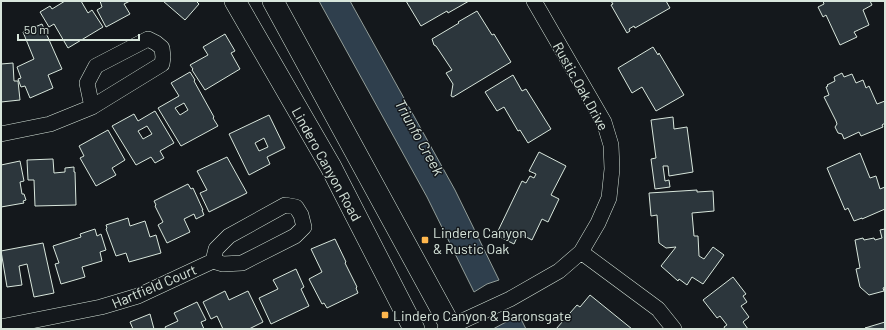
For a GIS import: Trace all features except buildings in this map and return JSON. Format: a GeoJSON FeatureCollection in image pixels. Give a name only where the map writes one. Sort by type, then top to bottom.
{"type":"FeatureCollection","features":[{"type":"Feature","properties":{"kind":"street","name":"Lindero Canyon Road"},"geometry":{"type":"LineString","coordinates":[[236,1],[331,167],[414,329]]}},
{"type":"Feature","properties":{"kind":"street"},"geometry":{"type":"LineString","coordinates":[[273,1],[449,328]]}},
{"type":"Feature","properties":{"kind":"street","name":"Rustic Oak Drive"},"geometry":{"type":"LineString","coordinates":[[449,328],[516,296],[559,271],[581,252],[598,223],[608,198],[612,169],[611,145],[604,122],[534,1]]}},
{"type":"Feature","properties":{"kind":"street"},"geometry":{"type":"LineString","coordinates":[[1,134],[50,124],[92,107],[162,64],[162,48],[148,39],[96,66],[87,83],[92,107]]}},
{"type":"Feature","properties":{"kind":"street","name":"Hartfield Court"},"geometry":{"type":"LineString","coordinates":[[1,327],[116,303],[138,296],[213,261],[223,264],[242,263],[295,236],[304,227],[302,215],[296,207],[285,205],[229,236],[216,249],[213,261]]}},
{"type":"Feature","properties":{"kind":"street"},"geometry":{"type":"LineString","coordinates":[[581,252],[658,310],[674,329]]}},
{"type":"Feature","properties":{"kind":"water","name":"Triunfo Creek"},"geometry":{"type":"Polygon","coordinates":[[[319,1],[350,1],[455,190],[499,280],[487,284],[474,292],[427,197],[319,1]]]}},
{"type":"Feature","properties":{"kind":"water"},"geometry":{"type":"Polygon","coordinates":[[[519,315],[526,329],[493,329],[519,315]]]}},
{"type":"Feature","properties":{"kind":"place","name":"Lindero Canyon & Rustic Oak"},"geometry":{"type":"Point","coordinates":[425,240]}},
{"type":"Feature","properties":{"kind":"place","name":"Lindero Canyon & Baronsgate"},"geometry":{"type":"Point","coordinates":[385,315]}}]}
